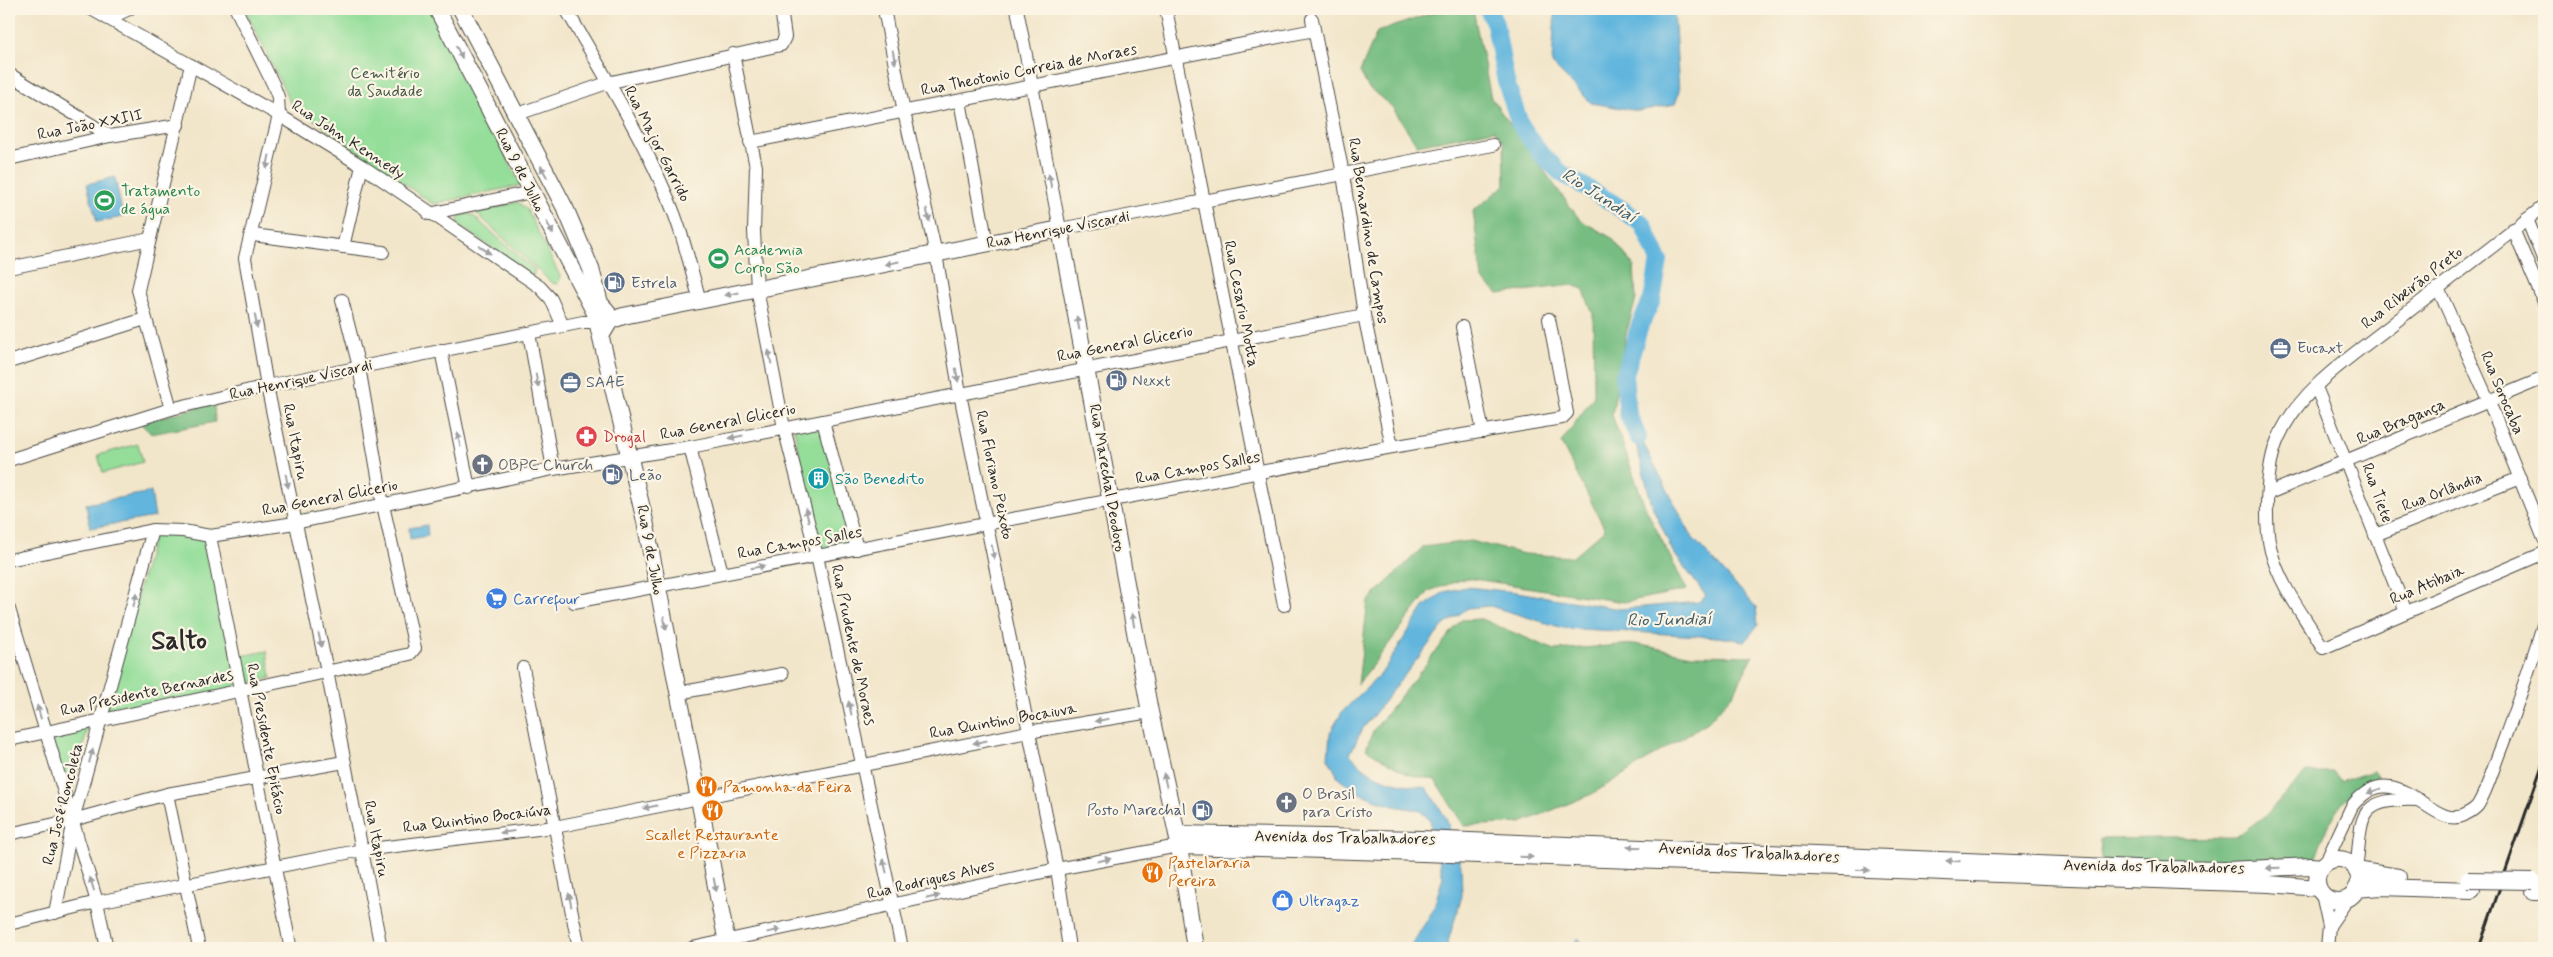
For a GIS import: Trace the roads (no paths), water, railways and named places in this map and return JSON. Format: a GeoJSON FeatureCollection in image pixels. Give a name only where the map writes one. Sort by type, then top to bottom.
{"type":"FeatureCollection","features":[{"type":"Feature","properties":{"kind":"main road","name":"Rua 9 de Julho"},"geometry":{"type":"LineString","coordinates":[[437,9],[596,320]]}},
{"type":"Feature","properties":{"kind":"main road","name":"Rua 9 de Julho"},"geometry":{"type":"LineString","coordinates":[[461,9],[566,210],[586,255],[596,320],[630,457],[658,586],[727,945]]}},
{"type":"Feature","properties":{"kind":"main road"},"geometry":{"type":"LineString","coordinates":[[531,192],[540,192],[551,200],[571,241],[586,255]]}},
{"type":"Feature","properties":{"kind":"main road","name":"Rua Henrique Viscardi"},"geometry":{"type":"LineString","coordinates":[[623,316],[1060,229]]}},
{"type":"Feature","properties":{"kind":"main road","name":"Rua Marechal Deodoro"},"geometry":{"type":"LineString","coordinates":[[1060,229],[1150,712],[1177,840],[1195,948]]}},
{"type":"Feature","properties":{"kind":"main road"},"geometry":{"type":"LineString","coordinates":[[596,320],[609,313],[623,316]]}},
{"type":"Feature","properties":{"kind":"main road"},"geometry":{"type":"LineString","coordinates":[[596,320],[610,321],[623,316]]}},
{"type":"Feature","properties":{"kind":"main road","name":"Avenida dos Trabalhadores"},"geometry":{"type":"LineString","coordinates":[[1177,840],[1420,845],[2269,884],[2320,891]]}},
{"type":"Feature","properties":{"kind":"main road","name":"Avenida dos Trabalhadores"},"geometry":{"type":"LineString","coordinates":[[1479,848],[2227,870],[2323,865]]}},
{"type":"Feature","properties":{"kind":"main road"},"geometry":{"type":"LineString","coordinates":[[2352,893],[2358,877],[2352,865],[2338,859],[2323,865],[2317,875],[2320,891],[2333,900],[2352,893],[2380,887],[2470,885],[2539,887]]}},
{"type":"Feature","properties":{"kind":"main road"},"geometry":{"type":"LineString","coordinates":[[2356,870],[2382,876],[2470,885]]}},
{"type":"Feature","properties":{"kind":"street","name":"Rua John Kennedy"},"geometry":{"type":"LineString","coordinates":[[91,9],[279,114],[362,166],[429,214],[540,286],[551,299],[563,326]]}},
{"type":"Feature","properties":{"kind":"street"},"geometry":{"type":"LineString","coordinates":[[108,19],[129,9]]}},
{"type":"Feature","properties":{"kind":"street","name":"Rua Itapiru"},"geometry":{"type":"LineString","coordinates":[[236,9],[273,84],[278,97],[279,114],[252,235],[245,258],[267,386],[362,850],[380,948]]}},
{"type":"Feature","properties":{"kind":"street","name":"Rua Major Garrido"},"geometry":{"type":"LineString","coordinates":[[566,9],[644,148],[667,197],[683,237],[700,301]]}},
{"type":"Feature","properties":{"kind":"street"},"geometry":{"type":"LineString","coordinates":[[515,115],[607,83],[776,46],[785,42],[781,9]]}},
{"type":"Feature","properties":{"kind":"street","name":"Rua Floriano Peixoto"},"geometry":{"type":"LineString","coordinates":[[884,9],[904,112],[936,254],[960,394],[1057,869],[1069,948]]}},
{"type":"Feature","properties":{"kind":"street","name":"Rua Marechal Deodoro"},"geometry":{"type":"LineString","coordinates":[[1017,9],[1060,229]]}},
{"type":"Feature","properties":{"kind":"street","name":"Rua Cesario Motta"},"geometry":{"type":"LineString","coordinates":[[1166,9],[1284,605]]}},
{"type":"Feature","properties":{"kind":"street","name":"Rua Theotonio Correia de Moraes"},"geometry":{"type":"LineString","coordinates":[[750,142],[1033,88],[1313,25]]}},
{"type":"Feature","properties":{"kind":"street","name":"Rua Bernardino de Campos"},"geometry":{"type":"LineString","coordinates":[[1313,25],[1343,174],[1364,315],[1392,447]]}},
{"type":"Feature","properties":{"kind":"street","name":"Rua Prudente de Moraes"},"geometry":{"type":"LineString","coordinates":[[733,54],[756,167],[754,230],[757,289],[784,428],[818,556],[902,948]]}},
{"type":"Feature","properties":{"kind":"street"},"geometry":{"type":"LineString","coordinates":[[171,409],[138,290],[191,65]]}},
{"type":"Feature","properties":{"kind":"street"},"geometry":{"type":"LineString","coordinates":[[9,74],[110,136]]}},
{"type":"Feature","properties":{"kind":"street"},"geometry":{"type":"LineString","coordinates":[[960,101],[987,244]]}},
{"type":"Feature","properties":{"kind":"street","name":"Rua João XXIII"},"geometry":{"type":"LineString","coordinates":[[9,159],[110,136],[178,125]]}},
{"type":"Feature","properties":{"kind":"street","name":"Rua Henrique Viscardi"},"geometry":{"type":"LineString","coordinates":[[1060,229],[1492,145]]}},
{"type":"Feature","properties":{"kind":"street"},"geometry":{"type":"LineString","coordinates":[[343,246],[362,166]]}},
{"type":"Feature","properties":{"kind":"street"},"geometry":{"type":"LineString","coordinates":[[429,214],[531,192]]}},
{"type":"Feature","properties":{"kind":"street","name":"Rua Ribeirão Preto"},"geometry":{"type":"LineString","coordinates":[[2323,648],[2283,585],[2271,551],[2267,526],[2269,493],[2272,454],[2278,438],[2293,412],[2328,375],[2544,206]]}},
{"type":"Feature","properties":{"kind":"street"},"geometry":{"type":"LineString","coordinates":[[455,230],[454,215],[461,207]]}},
{"type":"Feature","properties":{"kind":"street"},"geometry":{"type":"LineString","coordinates":[[2527,219],[2544,261]]}},
{"type":"Feature","properties":{"kind":"street"},"geometry":{"type":"LineString","coordinates":[[2513,229],[2544,302]]}},
{"type":"Feature","properties":{"kind":"street"},"geometry":{"type":"LineString","coordinates":[[252,235],[383,252]]}},
{"type":"Feature","properties":{"kind":"street"},"geometry":{"type":"LineString","coordinates":[[9,268],[150,239]]}},
{"type":"Feature","properties":{"kind":"street","name":"Rua Sorocaba"},"geometry":{"type":"LineString","coordinates":[[2438,288],[2489,402],[2544,539]]}},
{"type":"Feature","properties":{"kind":"street"},"geometry":{"type":"LineString","coordinates":[[342,300],[359,367],[383,505]]}},
{"type":"Feature","properties":{"kind":"street","name":"Rua General Glicerio"},"geometry":{"type":"LineString","coordinates":[[9,560],[153,530],[183,530],[210,536],[295,523],[553,469],[690,447],[1087,367],[1364,315]]}},
{"type":"Feature","properties":{"kind":"street"},"geometry":{"type":"LineString","coordinates":[[9,362],[145,319]]}},
{"type":"Feature","properties":{"kind":"street","name":"Rua Campos Salles"},"geometry":{"type":"LineString","coordinates":[[574,602],[1392,447],[1562,418],[1567,413],[1549,319]]}},
{"type":"Feature","properties":{"kind":"street","name":"Rua Henrique Viscardi"},"geometry":{"type":"LineString","coordinates":[[9,460],[171,409],[267,386],[596,320]]}},
{"type":"Feature","properties":{"kind":"street"},"geometry":{"type":"LineString","coordinates":[[1462,327],[1483,432]]}},
{"type":"Feature","properties":{"kind":"street"},"geometry":{"type":"LineString","coordinates":[[529,333],[553,469]]}},
{"type":"Feature","properties":{"kind":"street"},"geometry":{"type":"LineString","coordinates":[[441,350],[469,488]]}},
{"type":"Feature","properties":{"kind":"street","name":"Rua Bragança"},"geometry":{"type":"LineString","coordinates":[[2269,493],[2544,378]]}},
{"type":"Feature","properties":{"kind":"street","name":"Rua Tiete"},"geometry":{"type":"LineString","coordinates":[[2316,387],[2348,461],[2406,612]]}},
{"type":"Feature","properties":{"kind":"street"},"geometry":{"type":"LineString","coordinates":[[823,421],[857,549]]}},
{"type":"Feature","properties":{"kind":"street"},"geometry":{"type":"LineString","coordinates":[[690,447],[722,573]]}},
{"type":"Feature","properties":{"kind":"street","name":"Rua Orlândia"},"geometry":{"type":"LineString","coordinates":[[2375,535],[2520,478]]}},
{"type":"Feature","properties":{"kind":"street","name":"Rua Presidente Bernardes"},"geometry":{"type":"LineString","coordinates":[[9,740],[410,654],[416,645],[383,505]]}},
{"type":"Feature","properties":{"kind":"street","name":"Rua José Roncoleta"},"geometry":{"type":"LineString","coordinates":[[55,913],[73,820],[153,530]]}},
{"type":"Feature","properties":{"kind":"street","name":"Rua Presidente Epitácio"},"geometry":{"type":"LineString","coordinates":[[210,536],[290,945],[289,948]]}},
{"type":"Feature","properties":{"kind":"street","name":"Rua Atibaia"},"geometry":{"type":"LineString","coordinates":[[2323,648],[2544,553]]}},
{"type":"Feature","properties":{"kind":"street"},"geometry":{"type":"LineString","coordinates":[[9,609],[14,647],[73,820],[97,902],[106,948]]}},
{"type":"Feature","properties":{"kind":"street"},"geometry":{"type":"LineString","coordinates":[[2323,865],[2344,820],[2358,799],[2373,790],[2394,787],[2408,792],[2441,816],[2456,818],[2476,807],[2506,734],[2544,622]]}},
{"type":"Feature","properties":{"kind":"street"},"geometry":{"type":"LineString","coordinates":[[523,668],[579,948]]}},
{"type":"Feature","properties":{"kind":"street"},"geometry":{"type":"LineString","coordinates":[[678,693],[782,674]]}},
{"type":"Feature","properties":{"kind":"street","name":"Rua Quintino Bocaiuva"},"geometry":{"type":"LineString","coordinates":[[862,765],[1028,732],[1150,712]]}},
{"type":"Feature","properties":{"kind":"street"},"geometry":{"type":"LineString","coordinates":[[9,834],[73,820],[167,794],[344,762]]}},
{"type":"Feature","properties":{"kind":"street","name":"Rua Quintino Bocaiúva"},"geometry":{"type":"LineString","coordinates":[[9,924],[97,902],[362,850],[555,827],[862,765]]}},
{"type":"Feature","properties":{"kind":"street"},"geometry":{"type":"LineString","coordinates":[[167,794],[184,885],[199,948]]}},
{"type":"Feature","properties":{"kind":"street"},"geometry":{"type":"LineString","coordinates":[[2356,870],[2359,830],[2365,814],[2385,801],[2419,800]]}},
{"type":"Feature","properties":{"kind":"street","name":"Rua Rodrigues Alves"},"geometry":{"type":"LineString","coordinates":[[692,948],[727,945],[1177,840]]}},
{"type":"Feature","properties":{"kind":"street"},"geometry":{"type":"LineString","coordinates":[[2320,891],[2329,926],[2327,948]]}},
{"type":"Feature","properties":{"kind":"street"},"geometry":{"type":"LineString","coordinates":[[2329,926],[2352,893]]}},
{"type":"Feature","properties":{"kind":"water"},"geometry":{"type":"Polygon","coordinates":[[[1555,9],[1674,9],[1679,93],[1675,104],[1639,111],[1591,103],[1552,64],[1555,9]]]}},
{"type":"Feature","properties":{"kind":"water","name":"Tratamento de água"},"geometry":{"type":"Polygon","coordinates":[[[115,177],[123,217],[97,222],[87,184],[115,177]]]}},
{"type":"Feature","properties":{"kind":"water"},"geometry":{"type":"Polygon","coordinates":[[[1628,414],[1692,537],[1756,607],[1758,625],[1745,641],[1718,637],[1563,628],[1490,606],[1468,608],[1443,626],[1361,731],[1350,754],[1367,770],[1384,779],[1427,788],[1446,818],[1461,866],[1462,896],[1446,948],[1410,948],[1433,910],[1443,877],[1430,820],[1419,810],[1393,806],[1359,793],[1339,779],[1328,758],[1330,733],[1342,712],[1381,674],[1424,607],[1444,592],[1466,587],[1516,592],[1620,609],[1699,602],[1706,596],[1673,552],[1653,508],[1628,414]]]}},
{"type":"Feature","properties":{"kind":"water"},"geometry":{"type":"Polygon","coordinates":[[[151,492],[155,517],[90,528],[86,504],[151,492]]]}},
{"type":"Feature","properties":{"kind":"water"},"geometry":{"type":"Polygon","coordinates":[[[427,525],[428,536],[410,539],[409,528],[427,525]]]}},
{"type":"Feature","properties":{"kind":"water"},"geometry":{"type":"Polygon","coordinates":[[[1578,938],[1587,948],[1570,948],[1578,938]]]}},
{"type":"Feature","properties":{"kind":"waterway","name":"Rio Jundiaí"},"geometry":{"type":"LineString","coordinates":[[1488,9],[1495,24],[1506,82],[1520,124],[1540,153],[1561,173],[1611,202],[1643,224],[1659,261],[1652,300],[1640,325],[1624,377],[1628,414],[1638,437]]}},
{"type":"Feature","properties":{"kind":"railway"},"geometry":{"type":"LineString","coordinates":[[2479,948],[2544,760]]}},
{"type":"Feature","properties":{"kind":"place","name":"Tratamento de água"},"geometry":{"type":"Point","coordinates":[105,200]}},
{"type":"Feature","properties":{"kind":"place","name":"Academia Corpo São"},"geometry":{"type":"Point","coordinates":[718,259]}},
{"type":"Feature","properties":{"kind":"place","name":"Estrela"},"geometry":{"type":"Point","coordinates":[615,283]}},
{"type":"Feature","properties":{"kind":"place","name":"Eucaxt"},"geometry":{"type":"Point","coordinates":[2281,348]}},
{"type":"Feature","properties":{"kind":"place","name":"Nexxt"},"geometry":{"type":"Point","coordinates":[1116,381]}},
{"type":"Feature","properties":{"kind":"place","name":"SAAE"},"geometry":{"type":"Point","coordinates":[570,382]}},
{"type":"Feature","properties":{"kind":"place","name":"Drogal"},"geometry":{"type":"Point","coordinates":[587,437]}},
{"type":"Feature","properties":{"kind":"place","name":"OBPC Church"},"geometry":{"type":"Point","coordinates":[482,465]}},
{"type":"Feature","properties":{"kind":"place","name":"Leão"},"geometry":{"type":"Point","coordinates":[613,475]}},
{"type":"Feature","properties":{"kind":"place","name":"São Benedito"},"geometry":{"type":"Point","coordinates":[819,479]}},
{"type":"Feature","properties":{"kind":"place","name":"Carrefour"},"geometry":{"type":"Point","coordinates":[497,599]}},
{"type":"Feature","properties":{"kind":"place","name":"Pamonha da Feira"},"geometry":{"type":"Point","coordinates":[707,787]}},
{"type":"Feature","properties":{"kind":"place","name":"O Brasil para Cristo"},"geometry":{"type":"Point","coordinates":[1286,803]}},
{"type":"Feature","properties":{"kind":"place","name":"Posto Marechal"},"geometry":{"type":"Point","coordinates":[1202,810]}},
{"type":"Feature","properties":{"kind":"place","name":"Scallet Restaurante e Pizzaria"},"geometry":{"type":"Point","coordinates":[712,811]}},
{"type":"Feature","properties":{"kind":"place","name":"Pastelararia Pereira"},"geometry":{"type":"Point","coordinates":[1152,872]}},
{"type":"Feature","properties":{"kind":"place","name":"Ultragaz"},"geometry":{"type":"Point","coordinates":[1283,901]}},
{"type":"Feature","properties":{"kind":"district","name":"Salto"},"geometry":{"type":"Point","coordinates":[179,642]}},
{"type":"Feature","properties":{"kind":"park label","name":"Cemitério da Saudade"},"geometry":{"type":"Point","coordinates":[385,82]}}]}
